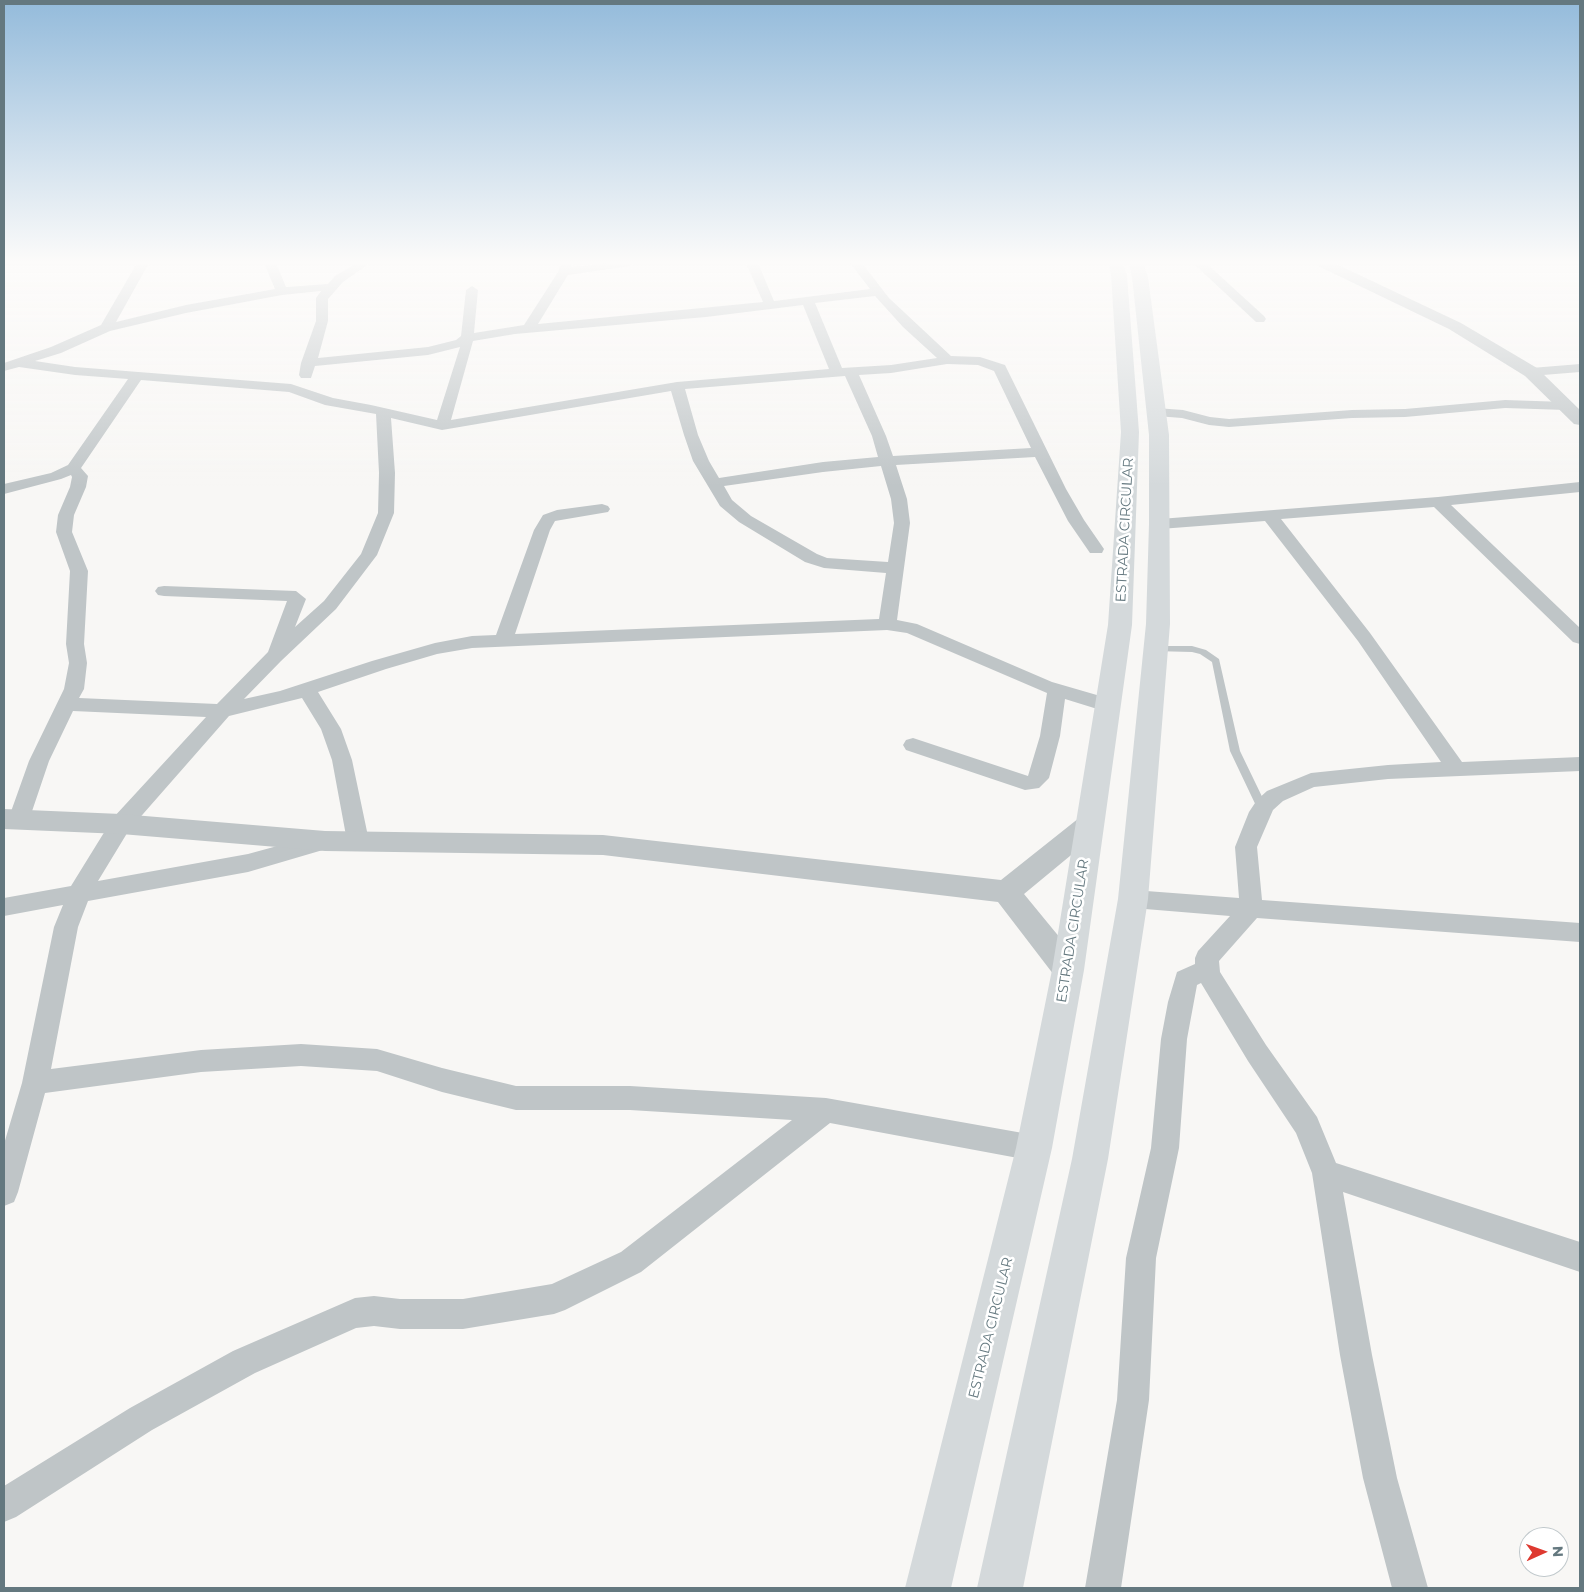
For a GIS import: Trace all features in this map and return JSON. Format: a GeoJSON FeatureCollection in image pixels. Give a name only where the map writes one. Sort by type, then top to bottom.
{"type":"FeatureCollection","features":[{"type":"Feature","properties":{"kind":"main road","name":"ESTRADA CIRCULAR"},"geometry":{"type":"LineString","coordinates":[[928,1588],[1034,1148],[1068,970],[1120,626],[1130,432],[1123,337]]}},
{"type":"Feature","properties":{"kind":"main road"},"geometry":{"type":"LineString","coordinates":[[1000,1588],[1090,1159],[1133,899],[1158,624],[1159,435],[1147,337]]}},
{"type":"Feature","properties":{"kind":"street"},"geometry":{"type":"LineString","coordinates":[[4,367],[20,363],[83,337]]}},
{"type":"Feature","properties":{"kind":"street"},"geometry":{"type":"LineString","coordinates":[[303,393],[308,363],[317,337]]}},
{"type":"Feature","properties":{"kind":"street"},"geometry":{"type":"LineString","coordinates":[[308,363],[428,351],[461,342],[470,337]]}},
{"type":"Feature","properties":{"kind":"street"},"geometry":{"type":"LineString","coordinates":[[826,337],[844,372],[858,392],[879,436],[899,498],[902,523],[887,624]]}},
{"type":"Feature","properties":{"kind":"street"},"geometry":{"type":"LineString","coordinates":[[922,337],[948,360]]}},
{"type":"Feature","properties":{"kind":"street"},"geometry":{"type":"LineString","coordinates":[[1474,337],[1531,372],[1580,420]]}},
{"type":"Feature","properties":{"kind":"street"},"geometry":{"type":"LineString","coordinates":[[442,426],[466,348],[466,338]]}},
{"type":"Feature","properties":{"kind":"street"},"geometry":{"type":"LineString","coordinates":[[20,363],[75,372],[275,386],[330,402],[442,426],[677,386],[891,369],[948,360],[980,361],[1000,368],[1076,521],[1096,549]]}},
{"type":"Feature","properties":{"kind":"street"},"geometry":{"type":"LineString","coordinates":[[1531,372],[1580,368]]}},
{"type":"Feature","properties":{"kind":"street"},"geometry":{"type":"LineString","coordinates":[[4,489],[56,476],[73,468],[136,377]]}},
{"type":"Feature","properties":{"kind":"street"},"geometry":{"type":"LineString","coordinates":[[677,386],[690,435],[700,461],[726,503],[745,519],[773,538],[810,558],[839,565],[895,568]]}},
{"type":"Feature","properties":{"kind":"street"},"geometry":{"type":"LineString","coordinates":[[1156,412],[1183,414],[1229,423],[1405,413],[1505,404],[1566,406]]}},
{"type":"Feature","properties":{"kind":"street"},"geometry":{"type":"LineString","coordinates":[[448,410],[511,406],[541,410]]}},
{"type":"Feature","properties":{"kind":"street"},"geometry":{"type":"LineString","coordinates":[[4,1192],[35,1083],[66,928],[79,893],[121,824],[222,711],[274,657],[330,605],[369,555],[386,513],[387,473],[383,412]]}},
{"type":"Feature","properties":{"kind":"street"},"geometry":{"type":"LineString","coordinates":[[714,483],[823,467],[887,461],[1041,452]]}},
{"type":"Feature","properties":{"kind":"street"},"geometry":{"type":"LineString","coordinates":[[73,468],[80,476],[78,487],[66,515],[64,532],[79,570],[75,644],[78,663],[74,689],[12,820],[121,824],[325,841],[603,845],[1006,892],[1068,970]]}},
{"type":"Feature","properties":{"kind":"street"},"geometry":{"type":"LineString","coordinates":[[1160,524],[1438,502],[1580,487]]}},
{"type":"Feature","properties":{"kind":"street"},"geometry":{"type":"LineString","coordinates":[[1438,502],[1580,638]]}},
{"type":"Feature","properties":{"kind":"street"},"geometry":{"type":"LineString","coordinates":[[504,640],[542,530],[548,518],[602,509]]}},
{"type":"Feature","properties":{"kind":"street"},"geometry":{"type":"LineString","coordinates":[[1269,515],[1364,637],[1456,769]]}},
{"type":"Feature","properties":{"kind":"street"},"geometry":{"type":"LineString","coordinates":[[164,591],[290,595],[297,599],[274,657]]}},
{"type":"Feature","properties":{"kind":"street"},"geometry":{"type":"LineString","coordinates":[[66,704],[222,711],[284,697],[435,649],[472,642],[887,624],[911,628],[1058,690],[1107,705]]}},
{"type":"Feature","properties":{"kind":"street"},"geometry":{"type":"LineString","coordinates":[[306,689],[331,729],[342,760],[358,841]]}},
{"type":"Feature","properties":{"kind":"street"},"geometry":{"type":"LineString","coordinates":[[913,745],[1025,783],[1032,783],[1039,778],[1043,764],[1058,690]]}},
{"type":"Feature","properties":{"kind":"street"},"geometry":{"type":"LineString","coordinates":[[1410,1588],[1378,1468],[1356,1355],[1326,1173],[1307,1126],[1257,1053],[1208,974],[1207,958],[1251,908],[1246,847],[1257,818],[1275,796],[1311,780],[1388,772],[1580,764]]}},
{"type":"Feature","properties":{"kind":"street"},"geometry":{"type":"LineString","coordinates":[[1006,892],[1089,825]]}},
{"type":"Feature","properties":{"kind":"street"},"geometry":{"type":"LineString","coordinates":[[4,907],[248,862],[325,841]]}},
{"type":"Feature","properties":{"kind":"street"},"geometry":{"type":"LineString","coordinates":[[1133,899],[1580,933]]}},
{"type":"Feature","properties":{"kind":"street"},"geometry":{"type":"LineString","coordinates":[[1103,1588],[1133,1400],[1141,1258],[1165,1148],[1174,1039],[1180,1002],[1186,979],[1208,969]]}},
{"type":"Feature","properties":{"kind":"street"},"geometry":{"type":"LineString","coordinates":[[35,1083],[202,1060],[301,1055],[377,1060],[442,1080],[516,1098],[630,1098],[826,1110],[1034,1148]]}},
{"type":"Feature","properties":{"kind":"street"},"geometry":{"type":"LineString","coordinates":[[4,1505],[140,1419],[244,1362],[355,1313],[374,1311],[400,1314],[463,1314],[554,1299],[631,1262],[826,1110]]}},
{"type":"Feature","properties":{"kind":"street"},"geometry":{"type":"LineString","coordinates":[[1326,1173],[1580,1257]]}},
{"type":"Feature","properties":{"kind":"lane"},"geometry":{"type":"LineString","coordinates":[[1156,649],[1192,649],[1203,652],[1216,661],[1235,751],[1263,809]]}}]}
